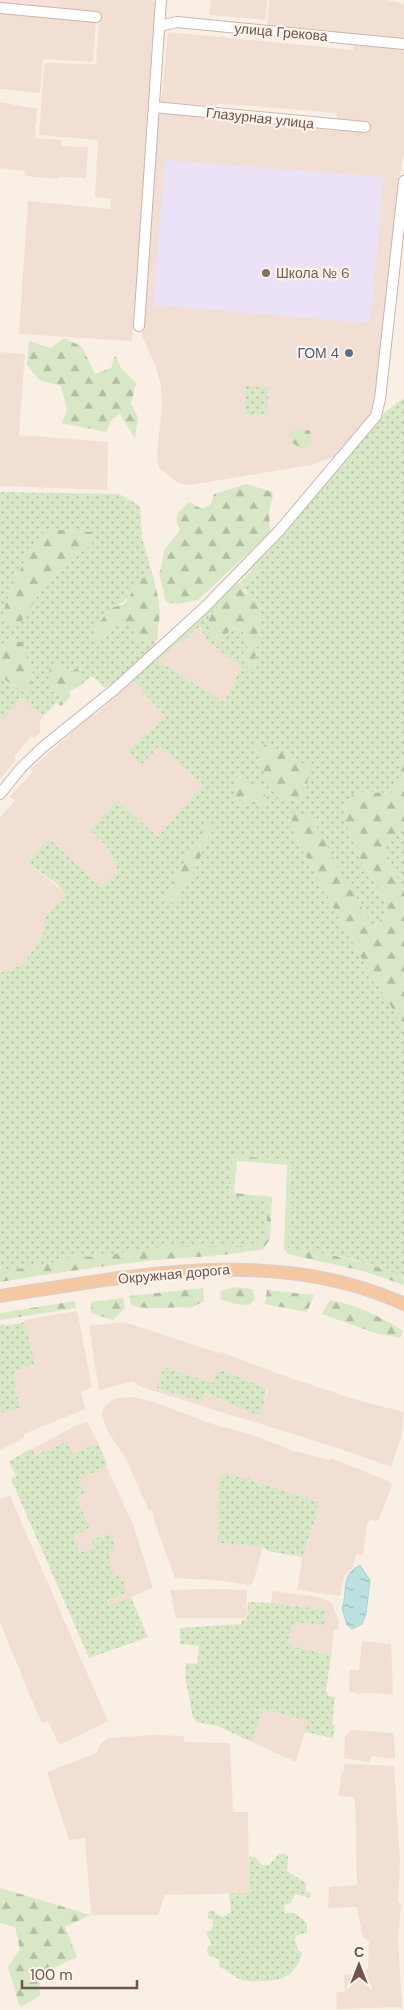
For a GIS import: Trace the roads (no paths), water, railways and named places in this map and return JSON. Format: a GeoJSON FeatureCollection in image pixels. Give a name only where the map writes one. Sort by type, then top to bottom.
{"type":"FeatureCollection","features":[{"type":"Feature","properties":{"kind":"main road","name":"Окружная дорога"},"geometry":{"type":"LineString","coordinates":[[0,1296],[161,1273],[231,1269],[269,1271],[325,1278],[377,1292],[404,1304]]}},
{"type":"Feature","properties":{"kind":"street"},"geometry":{"type":"LineString","coordinates":[[139,326],[161,0]]}},
{"type":"Feature","properties":{"kind":"street"},"geometry":{"type":"LineString","coordinates":[[0,8],[96,17]]}},
{"type":"Feature","properties":{"kind":"street","name":"улица Грекова"},"geometry":{"type":"LineString","coordinates":[[159,26],[177,22],[404,44]]}},
{"type":"Feature","properties":{"kind":"street","name":"Глазурная улица"},"geometry":{"type":"LineString","coordinates":[[154,107],[365,128]]}},
{"type":"Feature","properties":{"kind":"street"},"geometry":{"type":"LineString","coordinates":[[0,794],[32,756],[115,689],[205,607],[279,531],[369,426],[378,412],[404,181]]}},
{"type":"Feature","properties":{"kind":"water"},"geometry":{"type":"Polygon","coordinates":[[[360,1565],[370,1580],[366,1614],[362,1624],[352,1629],[347,1625],[342,1608],[348,1576],[360,1565]]]}},
{"type":"Feature","properties":{"kind":"place","name":"Школа № 6"},"geometry":{"type":"Point","coordinates":[266,273]}},
{"type":"Feature","properties":{"kind":"place","name":"ГОМ 4"},"geometry":{"type":"Point","coordinates":[349,353]}}]}
